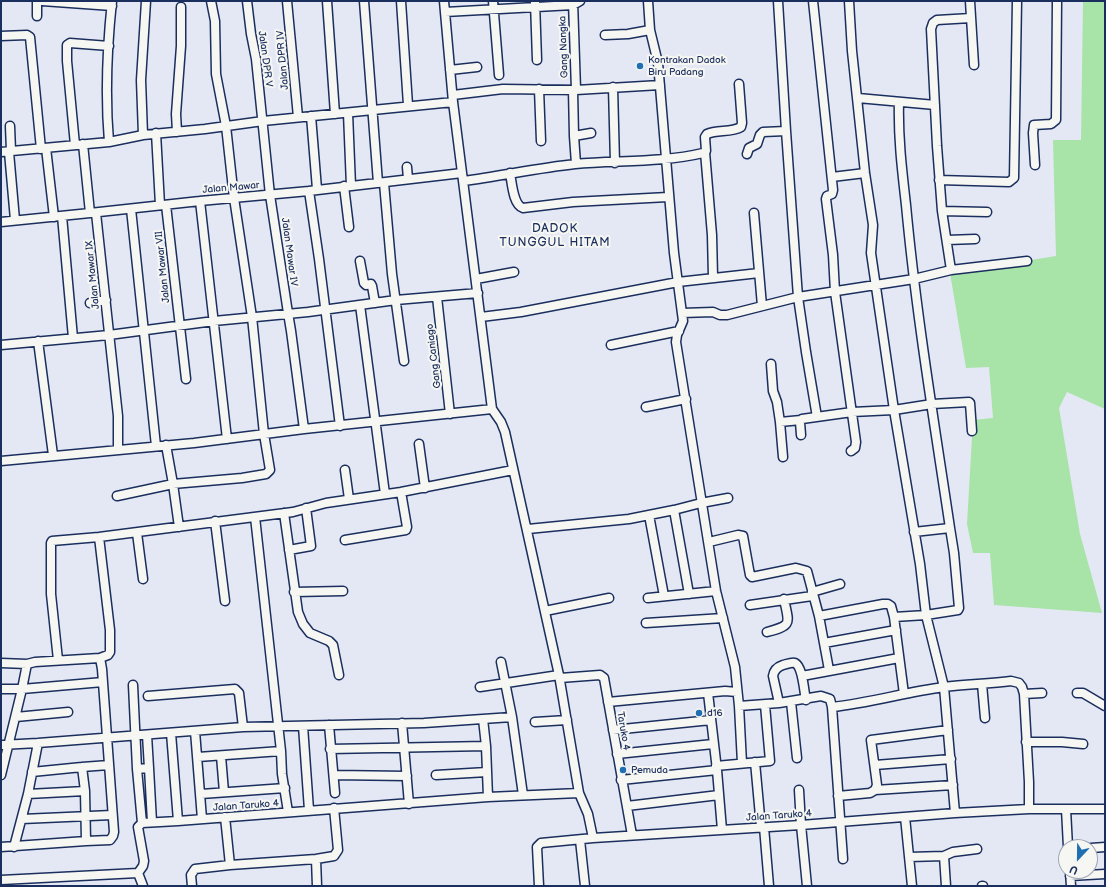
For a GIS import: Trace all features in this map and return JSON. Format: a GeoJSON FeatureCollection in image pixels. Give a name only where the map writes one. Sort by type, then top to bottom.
{"type":"FeatureCollection","features":[{"type":"Feature","properties":{"kind":"street"},"geometry":{"type":"LineString","coordinates":[[37,1],[37,16]]}},
{"type":"Feature","properties":{"kind":"street"},"geometry":{"type":"LineString","coordinates":[[42,1],[112,3],[107,91],[109,142]]}},
{"type":"Feature","properties":{"kind":"street"},"geometry":{"type":"LineString","coordinates":[[143,135],[141,80],[146,1]]}},
{"type":"Feature","properties":{"kind":"street"},"geometry":{"type":"LineString","coordinates":[[117,496],[173,484],[242,478],[266,474],[270,470],[264,434],[252,317],[234,198],[226,126],[216,74],[215,21],[211,1]]}},
{"type":"Feature","properties":{"kind":"street","name":"Jalan DPR V"},"geometry":{"type":"LineString","coordinates":[[247,1],[256,59],[270,194]]}},
{"type":"Feature","properties":{"kind":"street","name":"Jalan DPR IV"},"geometry":{"type":"LineString","coordinates":[[287,1],[298,117]]}},
{"type":"Feature","properties":{"kind":"street"},"geometry":{"type":"LineString","coordinates":[[327,1],[335,114]]}},
{"type":"Feature","properties":{"kind":"street"},"geometry":{"type":"LineString","coordinates":[[364,1],[372,110],[404,361]]}},
{"type":"Feature","properties":{"kind":"street"},"geometry":{"type":"LineString","coordinates":[[401,1],[408,105]]}},
{"type":"Feature","properties":{"kind":"street"},"geometry":{"type":"LineString","coordinates":[[444,1],[453,98],[492,409],[501,422],[505,432],[560,677],[579,793],[588,814],[593,838]]}},
{"type":"Feature","properties":{"kind":"street"},"geometry":{"type":"LineString","coordinates":[[648,1],[650,30],[656,49],[660,85],[668,197],[683,321],[676,342],[716,591],[735,667],[742,763]]}},
{"type":"Feature","properties":{"kind":"street"},"geometry":{"type":"LineString","coordinates":[[778,1],[798,297],[817,417]]}},
{"type":"Feature","properties":{"kind":"street"},"geometry":{"type":"LineString","coordinates":[[813,1],[832,176],[833,191],[832,194],[827,196],[826,199],[833,254],[835,292],[856,443],[855,448],[851,451]]}},
{"type":"Feature","properties":{"kind":"street"},"geometry":{"type":"LineString","coordinates":[[849,1],[852,51],[873,225],[871,253],[875,285],[920,564],[926,615],[944,687],[955,813]]}},
{"type":"Feature","properties":{"kind":"street"},"geometry":{"type":"LineString","coordinates":[[970,1],[974,65]]}},
{"type":"Feature","properties":{"kind":"street"},"geometry":{"type":"LineString","coordinates":[[939,180],[1009,182],[1014,178],[1016,1]]}},
{"type":"Feature","properties":{"kind":"street"},"geometry":{"type":"LineString","coordinates":[[1036,165],[1033,133],[1034,125],[1051,124],[1056,120],[1057,1]]}},
{"type":"Feature","properties":{"kind":"street"},"geometry":{"type":"LineString","coordinates":[[445,12],[493,5],[575,2]]}},
{"type":"Feature","properties":{"kind":"street","name":"Gang Nangka"},"geometry":{"type":"LineString","coordinates":[[575,2],[574,136],[576,164]]}},
{"type":"Feature","properties":{"kind":"street"},"geometry":{"type":"LineString","coordinates":[[535,4],[536,60]]}},
{"type":"Feature","properties":{"kind":"street"},"geometry":{"type":"LineString","coordinates":[[493,5],[499,75]]}},
{"type":"Feature","properties":{"kind":"street"},"geometry":{"type":"LineString","coordinates":[[177,132],[176,114],[181,46],[181,7]]}},
{"type":"Feature","properties":{"kind":"street"},"geometry":{"type":"LineString","coordinates":[[951,270],[939,180],[932,25],[937,20],[971,18]]}},
{"type":"Feature","properties":{"kind":"street"},"geometry":{"type":"LineString","coordinates":[[605,35],[628,34],[650,30]]}},
{"type":"Feature","properties":{"kind":"street"},"geometry":{"type":"LineString","coordinates":[[1,36],[27,35],[30,37],[43,148],[58,216],[74,338]]}},
{"type":"Feature","properties":{"kind":"street","name":"Jalan Mawar IX"},"geometry":{"type":"LineString","coordinates":[[109,46],[70,42],[67,45],[67,61],[79,144],[93,213],[106,300],[118,416],[118,450]]}},
{"type":"Feature","properties":{"kind":"street"},"geometry":{"type":"LineString","coordinates":[[450,70],[477,67]]}},
{"type":"Feature","properties":{"kind":"street"},"geometry":{"type":"LineString","coordinates":[[712,277],[712,235],[705,138],[707,134],[712,132],[741,127],[739,84]]}},
{"type":"Feature","properties":{"kind":"street"},"geometry":{"type":"LineString","coordinates":[[7,152],[109,142],[156,133],[177,132],[262,121],[372,110],[502,89],[539,88],[575,90],[660,85]]}},
{"type":"Feature","properties":{"kind":"street"},"geometry":{"type":"LineString","coordinates":[[613,87],[615,163]]}},
{"type":"Feature","properties":{"kind":"street"},"geometry":{"type":"LineString","coordinates":[[539,88],[541,141]]}},
{"type":"Feature","properties":{"kind":"street"},"geometry":{"type":"LineString","coordinates":[[858,98],[935,105]]}},
{"type":"Feature","properties":{"kind":"street"},"geometry":{"type":"LineString","coordinates":[[894,616],[926,615],[956,611],[959,608],[954,552],[942,471],[937,450],[914,279],[900,149],[899,102]]}},
{"type":"Feature","properties":{"kind":"street"},"geometry":{"type":"LineString","coordinates":[[348,113],[349,228]]}},
{"type":"Feature","properties":{"kind":"street"},"geometry":{"type":"LineString","coordinates":[[311,116],[317,189]]}},
{"type":"Feature","properties":{"kind":"street"},"geometry":{"type":"LineString","coordinates":[[10,126],[7,152],[15,220]]}},
{"type":"Feature","properties":{"kind":"street"},"geometry":{"type":"LineString","coordinates":[[747,154],[749,148],[757,144],[760,135],[763,132],[786,131]]}},
{"type":"Feature","properties":{"kind":"street","name":"Jalan Mawar VII"},"geometry":{"type":"LineString","coordinates":[[156,133],[163,205],[186,379]]}},
{"type":"Feature","properties":{"kind":"street"},"geometry":{"type":"LineString","coordinates":[[574,136],[591,133]]}},
{"type":"Feature","properties":{"kind":"street","name":"Jalan Mawar"},"geometry":{"type":"LineString","coordinates":[[1,222],[408,180],[463,178],[576,164],[615,163],[666,158],[705,152]]}},
{"type":"Feature","properties":{"kind":"street"},"geometry":{"type":"LineString","coordinates":[[406,167],[408,180]]}},
{"type":"Feature","properties":{"kind":"street"},"geometry":{"type":"LineString","coordinates":[[510,173],[516,201],[519,206],[523,208],[573,202],[668,197]]}},
{"type":"Feature","properties":{"kind":"street"},"geometry":{"type":"LineString","coordinates":[[832,176],[866,173]]}},
{"type":"Feature","properties":{"kind":"street"},"geometry":{"type":"LineString","coordinates":[[309,191],[340,426]]}},
{"type":"Feature","properties":{"kind":"street","name":"Jalan Mawar IV"},"geometry":{"type":"LineString","coordinates":[[270,194],[292,331],[304,429]]}},
{"type":"Feature","properties":{"kind":"street"},"geometry":{"type":"LineString","coordinates":[[200,201],[227,439]]}},
{"type":"Feature","properties":{"kind":"street"},"geometry":{"type":"LineString","coordinates":[[131,209],[145,330],[156,446]]}},
{"type":"Feature","properties":{"kind":"street"},"geometry":{"type":"LineString","coordinates":[[942,211],[987,212]]}},
{"type":"Feature","properties":{"kind":"street"},"geometry":{"type":"LineString","coordinates":[[754,213],[762,306]]}},
{"type":"Feature","properties":{"kind":"street"},"geometry":{"type":"LineString","coordinates":[[947,240],[975,239]]}},
{"type":"Feature","properties":{"kind":"street"},"geometry":{"type":"LineString","coordinates":[[360,261],[364,283],[366,285],[371,284],[375,303]]}},
{"type":"Feature","properties":{"kind":"street"},"geometry":{"type":"LineString","coordinates":[[682,313],[713,312],[720,315],[727,315],[798,297],[914,279],[951,270],[1028,262]]}},
{"type":"Feature","properties":{"kind":"street"},"geometry":{"type":"LineString","coordinates":[[476,279],[514,272]]}},
{"type":"Feature","properties":{"kind":"street"},"geometry":{"type":"LineString","coordinates":[[481,317],[521,312],[678,282],[712,277],[759,273]]}},
{"type":"Feature","properties":{"kind":"street"},"geometry":{"type":"LineString","coordinates":[[1,345],[109,335],[179,327],[214,321],[324,310],[396,300],[478,293]]}},
{"type":"Feature","properties":{"kind":"street","name":"Gang Caniago"},"geometry":{"type":"LineString","coordinates":[[437,297],[450,414]]}},
{"type":"Feature","properties":{"kind":"street"},"geometry":{"type":"LineString","coordinates":[[90,303],[106,300]]}},
{"type":"Feature","properties":{"kind":"street"},"geometry":{"type":"LineString","coordinates":[[360,305],[385,494]]}},
{"type":"Feature","properties":{"kind":"street"},"geometry":{"type":"LineString","coordinates":[[611,345],[679,331]]}},
{"type":"Feature","properties":{"kind":"street"},"geometry":{"type":"LineString","coordinates":[[38,341],[53,456]]}},
{"type":"Feature","properties":{"kind":"street"},"geometry":{"type":"LineString","coordinates":[[771,364],[773,391],[777,402],[780,422],[782,457]]}},
{"type":"Feature","properties":{"kind":"street"},"geometry":{"type":"LineString","coordinates":[[646,407],[686,399]]}},
{"type":"Feature","properties":{"kind":"street"},"geometry":{"type":"LineString","coordinates":[[780,422],[852,412],[894,410],[952,402],[970,403],[972,431]]}},
{"type":"Feature","properties":{"kind":"street"},"geometry":{"type":"LineString","coordinates":[[1,461],[227,439],[304,429],[492,409]]}},
{"type":"Feature","properties":{"kind":"street"},"geometry":{"type":"LineString","coordinates":[[801,420],[801,435]]}},
{"type":"Feature","properties":{"kind":"street"},"geometry":{"type":"LineString","coordinates":[[419,444],[425,488]]}},
{"type":"Feature","properties":{"kind":"street"},"geometry":{"type":"LineString","coordinates":[[166,445],[179,527]]}},
{"type":"Feature","properties":{"kind":"street"},"geometry":{"type":"LineString","coordinates":[[345,470],[349,499]]}},
{"type":"Feature","properties":{"kind":"street"},"geometry":{"type":"LineString","coordinates":[[58,660],[51,594],[52,541],[99,538],[215,521],[284,513],[326,503],[425,488],[513,470]]}},
{"type":"Feature","properties":{"kind":"street"},"geometry":{"type":"LineString","coordinates":[[345,540],[406,530],[407,527],[401,492]]}},
{"type":"Feature","properties":{"kind":"street"},"geometry":{"type":"LineString","coordinates":[[528,530],[616,521],[674,510],[701,502],[728,498]]}},
{"type":"Feature","properties":{"kind":"street"},"geometry":{"type":"LineString","coordinates":[[289,550],[311,546],[306,508]]}},
{"type":"Feature","properties":{"kind":"street"},"geometry":{"type":"LineString","coordinates":[[674,510],[689,594]]}},
{"type":"Feature","properties":{"kind":"street"},"geometry":{"type":"LineString","coordinates":[[284,513],[298,612],[306,629],[313,635],[329,641],[333,645],[339,675]]}},
{"type":"Feature","properties":{"kind":"street"},"geometry":{"type":"LineString","coordinates":[[649,515],[664,596]]}},
{"type":"Feature","properties":{"kind":"street"},"geometry":{"type":"LineString","coordinates":[[255,517],[288,812]]}},
{"type":"Feature","properties":{"kind":"street"},"geometry":{"type":"LineString","coordinates":[[215,521],[225,601]]}},
{"type":"Feature","properties":{"kind":"street"},"geometry":{"type":"LineString","coordinates":[[914,532],[950,528]]}},
{"type":"Feature","properties":{"kind":"street"},"geometry":{"type":"LineString","coordinates":[[138,532],[143,579]]}},
{"type":"Feature","properties":{"kind":"street"},"geometry":{"type":"LineString","coordinates":[[709,542],[738,535],[743,536],[751,577],[753,578],[796,568],[803,569],[808,572],[812,594],[819,616],[829,670]]}},
{"type":"Feature","properties":{"kind":"street"},"geometry":{"type":"LineString","coordinates":[[1,663],[26,664],[33,662],[100,658],[108,655],[111,649],[108,608],[99,538]]}},
{"type":"Feature","properties":{"kind":"street"},"geometry":{"type":"LineString","coordinates":[[750,605],[812,594],[840,584]]}},
{"type":"Feature","properties":{"kind":"street"},"geometry":{"type":"LineString","coordinates":[[294,592],[343,590]]}},
{"type":"Feature","properties":{"kind":"street"},"geometry":{"type":"LineString","coordinates":[[648,598],[716,591]]}},
{"type":"Feature","properties":{"kind":"street"},"geometry":{"type":"LineString","coordinates":[[545,611],[610,598]]}},
{"type":"Feature","properties":{"kind":"street"},"geometry":{"type":"LineString","coordinates":[[766,632],[782,628],[788,623],[784,599]]}},
{"type":"Feature","properties":{"kind":"street"},"geometry":{"type":"LineString","coordinates":[[819,616],[888,604],[892,607],[904,694]]}},
{"type":"Feature","properties":{"kind":"street"},"geometry":{"type":"LineString","coordinates":[[646,623],[723,618]]}},
{"type":"Feature","properties":{"kind":"street"},"geometry":{"type":"LineString","coordinates":[[824,643],[896,630]]}},
{"type":"Feature","properties":{"kind":"street"},"geometry":{"type":"LineString","coordinates":[[1,848],[110,840],[112,838],[114,832],[100,658]]}},
{"type":"Feature","properties":{"kind":"street"},"geometry":{"type":"LineString","coordinates":[[802,676],[899,658]]}},
{"type":"Feature","properties":{"kind":"street"},"geometry":{"type":"LineString","coordinates":[[501,662],[512,717],[523,795]]}},
{"type":"Feature","properties":{"kind":"street"},"geometry":{"type":"LineString","coordinates":[[778,703],[773,676],[775,670],[778,667],[793,663],[799,666],[806,700]]}},
{"type":"Feature","properties":{"kind":"street"},"geometry":{"type":"LineString","coordinates":[[1,773],[5,745],[16,717],[26,664]]}},
{"type":"Feature","properties":{"kind":"street","name":"Taruko 4"},"geometry":{"type":"LineString","coordinates":[[560,677],[600,675],[604,678],[632,835]]}},
{"type":"Feature","properties":{"kind":"street"},"geometry":{"type":"LineString","coordinates":[[480,687],[560,677]]}},
{"type":"Feature","properties":{"kind":"street"},"geometry":{"type":"LineString","coordinates":[[832,707],[866,703],[944,687],[1011,681],[1017,682],[1021,685],[1024,694],[1029,782],[1028,809]]}},
{"type":"Feature","properties":{"kind":"street"},"geometry":{"type":"LineString","coordinates":[[1,689],[22,689],[103,682]]}},
{"type":"Feature","properties":{"kind":"street"},"geometry":{"type":"LineString","coordinates":[[982,684],[985,718]]}},
{"type":"Feature","properties":{"kind":"street"},"geometry":{"type":"LineString","coordinates":[[133,685],[137,769],[142,823],[138,827],[144,861],[143,866],[138,873]]}},
{"type":"Feature","properties":{"kind":"street"},"geometry":{"type":"LineString","coordinates":[[148,696],[235,689],[239,693],[243,727]]}},
{"type":"Feature","properties":{"kind":"street"},"geometry":{"type":"LineString","coordinates":[[608,702],[708,693],[737,692]]}},
{"type":"Feature","properties":{"kind":"street"},"geometry":{"type":"LineString","coordinates":[[708,693],[722,830]]}},
{"type":"Feature","properties":{"kind":"street"},"geometry":{"type":"LineString","coordinates":[[1077,693],[1084,693],[1105,706]]}},
{"type":"Feature","properties":{"kind":"street"},"geometry":{"type":"LineString","coordinates":[[1024,694],[1042,694]]}},
{"type":"Feature","properties":{"kind":"street"},"geometry":{"type":"LineString","coordinates":[[739,706],[791,702],[821,696],[828,697],[831,700],[843,859]]}},
{"type":"Feature","properties":{"kind":"street"},"geometry":{"type":"LineString","coordinates":[[791,702],[797,758]]}},
{"type":"Feature","properties":{"kind":"street"},"geometry":{"type":"LineString","coordinates":[[621,780],[716,768],[742,763],[770,761],[765,705]]}},
{"type":"Feature","properties":{"kind":"street"},"geometry":{"type":"LineString","coordinates":[[16,717],[68,712]]}},
{"type":"Feature","properties":{"kind":"street"},"geometry":{"type":"LineString","coordinates":[[5,745],[243,727],[424,723],[512,717]]}},
{"type":"Feature","properties":{"kind":"street"},"geometry":{"type":"LineString","coordinates":[[483,719],[486,746],[488,797]]}},
{"type":"Feature","properties":{"kind":"street"},"geometry":{"type":"LineString","coordinates":[[535,722],[567,720]]}},
{"type":"Feature","properties":{"kind":"street"},"geometry":{"type":"LineString","coordinates":[[613,730],[711,720]]}},
{"type":"Feature","properties":{"kind":"street"},"geometry":{"type":"LineString","coordinates":[[402,723],[408,804]]}},
{"type":"Feature","properties":{"kind":"street"},"geometry":{"type":"LineString","coordinates":[[329,725],[330,750],[335,793]]}},
{"type":"Feature","properties":{"kind":"street"},"geometry":{"type":"LineString","coordinates":[[303,726],[309,810]]}},
{"type":"Feature","properties":{"kind":"street"},"geometry":{"type":"LineString","coordinates":[[875,790],[877,785],[876,765],[871,740],[948,730]]}},
{"type":"Feature","properties":{"kind":"street"},"geometry":{"type":"LineString","coordinates":[[196,731],[202,819]]}},
{"type":"Feature","properties":{"kind":"street"},"geometry":{"type":"LineString","coordinates":[[172,733],[178,821]]}},
{"type":"Feature","properties":{"kind":"street"},"geometry":{"type":"LineString","coordinates":[[147,735],[152,822]]}},
{"type":"Feature","properties":{"kind":"street"},"geometry":{"type":"LineString","coordinates":[[1026,742],[1062,742],[1083,744]]}},
{"type":"Feature","properties":{"kind":"street"},"geometry":{"type":"LineString","coordinates":[[14,847],[28,794],[38,743]]}},
{"type":"Feature","properties":{"kind":"street"},"geometry":{"type":"LineString","coordinates":[[617,754],[713,744]]}},
{"type":"Feature","properties":{"kind":"street"},"geometry":{"type":"LineString","coordinates":[[330,750],[486,746]]}},
{"type":"Feature","properties":{"kind":"street"},"geometry":{"type":"LineString","coordinates":[[198,757],[281,751]]}},
{"type":"Feature","properties":{"kind":"street"},"geometry":{"type":"LineString","coordinates":[[222,756],[224,792]]}},
{"type":"Feature","properties":{"kind":"street"},"geometry":{"type":"LineString","coordinates":[[876,765],[951,759]]}},
{"type":"Feature","properties":{"kind":"street"},"geometry":{"type":"LineString","coordinates":[[755,762],[769,886]]}},
{"type":"Feature","properties":{"kind":"street"},"geometry":{"type":"LineString","coordinates":[[32,772],[109,765]]}},
{"type":"Feature","properties":{"kind":"street"},"geometry":{"type":"LineString","coordinates":[[82,767],[85,791],[86,841]]}},
{"type":"Feature","properties":{"kind":"street"},"geometry":{"type":"LineString","coordinates":[[137,769],[149,768]]}},
{"type":"Feature","properties":{"kind":"street"},"geometry":{"type":"LineString","coordinates":[[436,775],[487,772]]}},
{"type":"Feature","properties":{"kind":"street"},"geometry":{"type":"LineString","coordinates":[[334,775],[407,776]]}},
{"type":"Feature","properties":{"kind":"street"},"geometry":{"type":"LineString","coordinates":[[838,796],[870,793],[875,790],[953,785]]}},
{"type":"Feature","properties":{"kind":"street"},"geometry":{"type":"LineString","coordinates":[[201,794],[285,788]]}},
{"type":"Feature","properties":{"kind":"street"},"geometry":{"type":"LineString","coordinates":[[799,790],[807,886]]}},
{"type":"Feature","properties":{"kind":"street"},"geometry":{"type":"LineString","coordinates":[[28,794],[85,791]]}},
{"type":"Feature","properties":{"kind":"street","name":"Jalan Taruko 4"},"geometry":{"type":"LineString","coordinates":[[142,823],[488,797],[579,793]]}},
{"type":"Feature","properties":{"kind":"street"},"geometry":{"type":"LineString","coordinates":[[627,806],[719,794]]}},
{"type":"Feature","properties":{"kind":"street"},"geometry":{"type":"LineString","coordinates":[[192,886],[191,875],[195,869],[316,859],[334,856],[338,852],[334,808]]}},
{"type":"Feature","properties":{"kind":"street","name":"Jalan Taruko 4"},"geometry":{"type":"LineString","coordinates":[[539,886],[537,847],[541,843],[632,835],[801,825],[955,813],[1028,809],[1105,809]]}},
{"type":"Feature","properties":{"kind":"street"},"geometry":{"type":"LineString","coordinates":[[1066,809],[1068,839]]}},
{"type":"Feature","properties":{"kind":"street"},"geometry":{"type":"LineString","coordinates":[[22,819],[112,815]]}},
{"type":"Feature","properties":{"kind":"street"},"geometry":{"type":"LineString","coordinates":[[225,817],[230,865]]}},
{"type":"Feature","properties":{"kind":"street"},"geometry":{"type":"LineString","coordinates":[[905,817],[912,886]]}},
{"type":"Feature","properties":{"kind":"street"},"geometry":{"type":"LineString","coordinates":[[580,840],[585,886]]}},
{"type":"Feature","properties":{"kind":"street"},"geometry":{"type":"LineString","coordinates":[[909,857],[944,856],[953,852],[977,849]]}},
{"type":"Feature","properties":{"kind":"street"},"geometry":{"type":"LineString","coordinates":[[944,856],[946,886]]}},
{"type":"Feature","properties":{"kind":"street"},"geometry":{"type":"LineString","coordinates":[[316,859],[318,886]]}},
{"type":"Feature","properties":{"kind":"street"},"geometry":{"type":"LineString","coordinates":[[1,880],[138,873]]}},
{"type":"Feature","properties":{"kind":"street"},"geometry":{"type":"LineString","coordinates":[[138,873],[143,886]]}},
{"type":"Feature","properties":{"kind":"green space"},"geometry":{"type":"Polygon","coordinates":[[[1083,1],[1105,1],[1105,409],[1067,392],[1059,408],[1080,534],[1102,613],[994,605],[990,553],[973,553],[967,524],[973,420],[993,418],[989,367],[966,368],[950,273],[1056,256],[1053,140],[1081,140],[1083,1]]]}},
{"type":"Feature","properties":{"kind":"place","name":"Kontrakan Dadok Biru Padang"},"geometry":{"type":"Point","coordinates":[640,66]}},
{"type":"Feature","properties":{"kind":"place","name":"d16"},"geometry":{"type":"Point","coordinates":[699,713]}},
{"type":"Feature","properties":{"kind":"place","name":"Pemuda"},"geometry":{"type":"Point","coordinates":[623,770]}},
{"type":"Feature","properties":{"kind":"district","name":"DADOK TUNGGUL HITAM"},"geometry":{"type":"Point","coordinates":[555,236]}}]}
